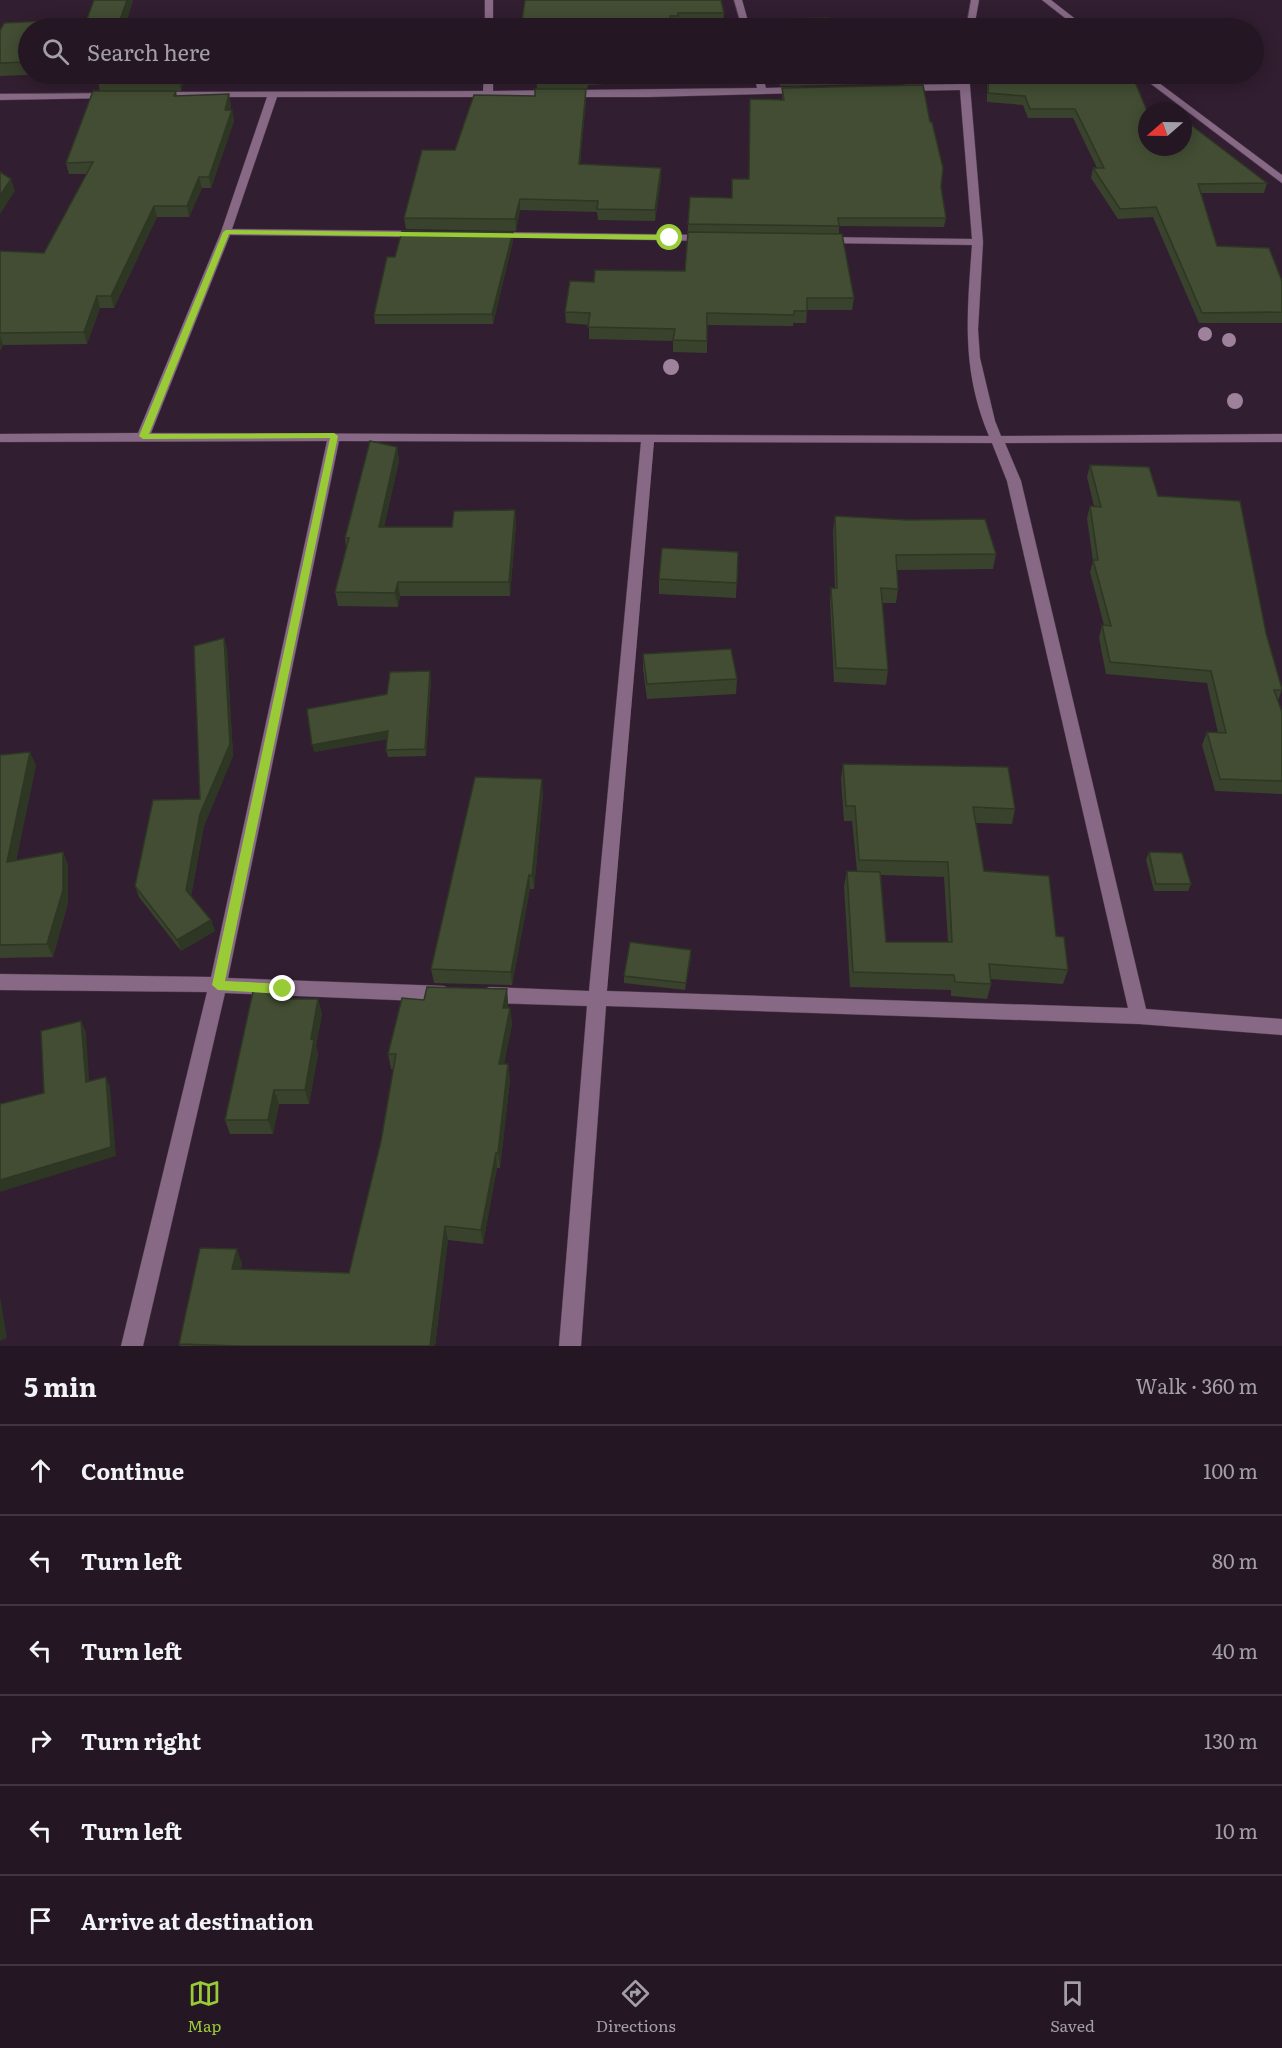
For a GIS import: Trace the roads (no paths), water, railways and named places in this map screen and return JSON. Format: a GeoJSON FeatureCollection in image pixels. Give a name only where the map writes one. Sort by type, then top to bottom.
{"type":"FeatureCollection","features":[{"type":"Feature","properties":{"kind":"street"},"geometry":{"type":"LineString","coordinates":[[489,0],[489,18]]}},
{"type":"Feature","properties":{"kind":"street"},"geometry":{"type":"LineString","coordinates":[[738,0],[743,18]]}},
{"type":"Feature","properties":{"kind":"street"},"geometry":{"type":"LineString","coordinates":[[972,18],[975,0]]}},
{"type":"Feature","properties":{"kind":"street"},"geometry":{"type":"LineString","coordinates":[[1046,0],[1070,18]]}},
{"type":"Feature","properties":{"kind":"street"},"geometry":{"type":"LineString","coordinates":[[488,84],[488,94]]}},
{"type":"Feature","properties":{"kind":"street"},"geometry":{"type":"LineString","coordinates":[[760,84],[762,91]]}},
{"type":"Feature","properties":{"kind":"street"},"geometry":{"type":"LineString","coordinates":[[893,88],[928,84]]}},
{"type":"Feature","properties":{"kind":"street"},"geometry":{"type":"LineString","coordinates":[[964,84],[978,242],[972,330],[974,358],[989,421],[1014,481],[1139,1016]]}},
{"type":"Feature","properties":{"kind":"street"},"geometry":{"type":"LineString","coordinates":[[1155,84],[1282,180]]}},
{"type":"Feature","properties":{"kind":"street"},"geometry":{"type":"LineString","coordinates":[[149,94],[488,94],[810,90]]}},
{"type":"Feature","properties":{"kind":"street"},"geometry":{"type":"LineString","coordinates":[[0,97],[126,94]]}},
{"type":"Feature","properties":{"kind":"street"},"geometry":{"type":"LineString","coordinates":[[143,436],[226,232],[273,94]]}},
{"type":"Feature","properties":{"kind":"street"},"geometry":{"type":"LineString","coordinates":[[1256,160],[1282,166]]}},
{"type":"Feature","properties":{"kind":"street"},"geometry":{"type":"LineString","coordinates":[[226,232],[436,235]]}},
{"type":"Feature","properties":{"kind":"street"},"geometry":{"type":"LineString","coordinates":[[483,235],[717,238]]}},
{"type":"Feature","properties":{"kind":"street"},"geometry":{"type":"LineString","coordinates":[[812,240],[978,242]]}},
{"type":"Feature","properties":{"kind":"street"},"geometry":{"type":"LineString","coordinates":[[132,1346],[218,985],[334,436]]}},
{"type":"Feature","properties":{"kind":"street"},"geometry":{"type":"LineString","coordinates":[[0,438],[334,436],[998,441],[1282,438]]}},
{"type":"Feature","properties":{"kind":"street"},"geometry":{"type":"LineString","coordinates":[[570,1346],[597,999],[648,438]]}},
{"type":"Feature","properties":{"kind":"street"},"geometry":{"type":"LineString","coordinates":[[0,982],[218,985],[1139,1016],[1282,1027]]}}]}
